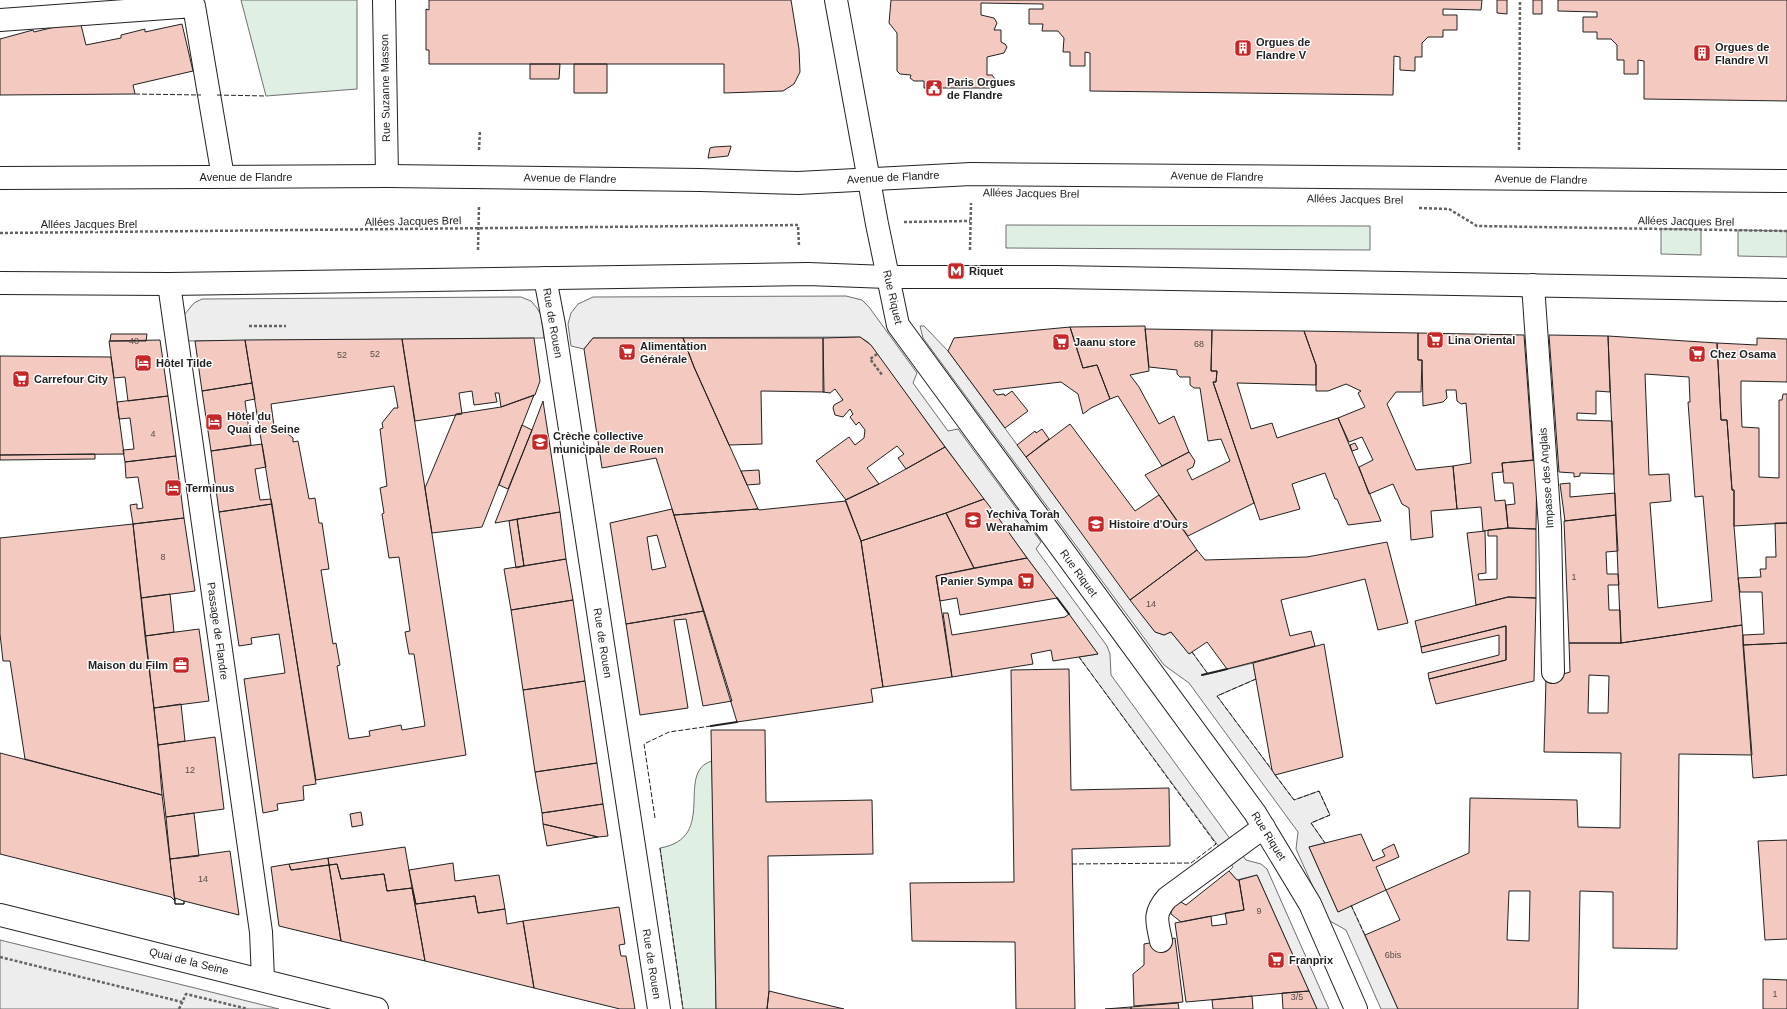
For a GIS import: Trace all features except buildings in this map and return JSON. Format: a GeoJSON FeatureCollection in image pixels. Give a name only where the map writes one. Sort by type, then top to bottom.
{"type":"FeatureCollection","features":[{"type":"Feature","properties":{"kind":"main road","name":"Rue Suzanne Masson"},"geometry":{"type":"LineString","coordinates":[[384,0],[387,176]]}},
{"type":"Feature","properties":{"kind":"main road","name":"Rue Riquet"},"geometry":{"type":"LineString","coordinates":[[836,0],[887,277],[898,325],[1264,828],[1310,904],[1356,1009]]}},
{"type":"Feature","properties":{"kind":"main road"},"geometry":{"type":"LineString","coordinates":[[0,20],[194,6],[223,177]]}},
{"type":"Feature","properties":{"kind":"main road","name":"Avenue de Flandre"},"geometry":{"type":"LineString","coordinates":[[0,178],[387,176],[700,180],[798,183],[869,178],[979,174],[1787,181]]}},
{"type":"Feature","properties":{"kind":"main road"},"geometry":{"type":"LineString","coordinates":[[0,283],[169,284],[808,274],[887,277],[1010,277],[1533,284],[1787,290]]}},
{"type":"Feature","properties":{"kind":"main road","name":"Rue de Rouen"},"geometry":{"type":"LineString","coordinates":[[545,278],[554,325],[659,1009]]}},
{"type":"Feature","properties":{"kind":"main road","name":"Passage de Flandre"},"geometry":{"type":"LineString","coordinates":[[169,284],[261,932],[263,980]]}},
{"type":"Feature","properties":{"kind":"main road","name":"Impasse des Anglais"},"geometry":{"type":"LineString","coordinates":[[1533,284],[1550,527],[1553,672]]}},
{"type":"Feature","properties":{"kind":"main road"},"geometry":{"type":"LineString","coordinates":[[1161,941],[1157,922],[1158,908],[1167,898],[1264,828]]}},
{"type":"Feature","properties":{"kind":"main road","name":"Quai de la Seine"},"geometry":{"type":"LineString","coordinates":[[0,915],[377,1009]]}},
{"type":"Feature","properties":{"kind":"path"},"geometry":{"type":"LineString","coordinates":[[1519,179],[1520,0]]}},
{"type":"Feature","properties":{"kind":"path"},"geometry":{"type":"LineString","coordinates":[[479,151],[480,130]]}},
{"type":"Feature","properties":{"kind":"path","name":"Allées Jacques Brel"},"geometry":{"type":"LineString","coordinates":[[970,252],[971,200]]}},
{"type":"Feature","properties":{"kind":"path"},"geometry":{"type":"LineString","coordinates":[[478,253],[479,206]]}},
{"type":"Feature","properties":{"kind":"path","name":"Allées Jacques Brel"},"geometry":{"type":"LineString","coordinates":[[1417,208],[1449,209],[1477,226],[1787,231]]}},
{"type":"Feature","properties":{"kind":"path"},"geometry":{"type":"LineString","coordinates":[[900,222],[970,221]]}},
{"type":"Feature","properties":{"kind":"path","name":"Allées Jacques Brel"},"geometry":{"type":"LineString","coordinates":[[0,233],[798,225],[799,252]]}},
{"type":"Feature","properties":{"kind":"path"},"geometry":{"type":"LineString","coordinates":[[249,326],[286,326]]}},
{"type":"Feature","properties":{"kind":"path"},"geometry":{"type":"LineString","coordinates":[[877,354],[870,359],[883,376]]}},
{"type":"Feature","properties":{"kind":"path"},"geometry":{"type":"LineString","coordinates":[[0,957],[182,1002]]}},
{"type":"Feature","properties":{"kind":"path"},"geometry":{"type":"LineString","coordinates":[[179,1009],[186,994],[248,1009]]}},
{"type":"Feature","properties":{"kind":"green space"},"geometry":{"type":"Polygon","coordinates":[[[241,0],[357,0],[357,89],[266,96],[241,0]]]}},
{"type":"Feature","properties":{"kind":"green space"},"geometry":{"type":"Polygon","coordinates":[[[1006,225],[1370,226],[1370,250],[1006,248],[1006,225]]]}},
{"type":"Feature","properties":{"kind":"green space"},"geometry":{"type":"Polygon","coordinates":[[[1661,229],[1701,229],[1701,255],[1661,254],[1661,229]]]}},
{"type":"Feature","properties":{"kind":"green space"},"geometry":{"type":"Polygon","coordinates":[[[1738,230],[1787,231],[1787,257],[1738,256],[1738,230]]]}},
{"type":"Feature","properties":{"kind":"green space"},"geometry":{"type":"Polygon","coordinates":[[[712,761],[716,1009],[683,1009],[660,848],[678,842],[688,832],[692,819],[696,778],[701,767],[712,761]]]}},
{"type":"Feature","properties":{"kind":"shaded area"},"geometry":{"type":"Polygon","coordinates":[[[846,296],[862,300],[869,307],[917,373],[913,383],[948,431],[958,429],[1041,542],[1036,549],[1107,646],[1110,654],[1111,675],[1246,860],[1261,864],[1267,869],[1329,1009],[1317,1009],[1257,875],[1237,880],[1229,871],[1233,867],[1225,855],[1079,657],[1098,654],[868,342],[860,337],[593,338],[584,349],[571,346],[568,324],[571,313],[578,304],[593,297],[846,296]]]}},
{"type":"Feature","properties":{"kind":"shaded area"},"geometry":{"type":"Polygon","coordinates":[[[521,297],[531,301],[541,315],[544,338],[186,341],[184,315],[194,303],[202,299],[521,297]]]}},
{"type":"Feature","properties":{"kind":"shaded area"},"geometry":{"type":"Polygon","coordinates":[[[920,326],[924,326],[948,351],[1155,632],[1164,635],[1171,632],[1189,654],[1192,652],[1208,674],[1253,663],[1256,679],[1217,696],[1294,800],[1319,791],[1330,815],[1311,823],[1325,843],[1309,847],[1338,912],[1351,905],[1398,1009],[1381,1009],[1346,930],[1328,920],[1296,849],[1298,832],[1189,683],[1164,665],[923,338],[920,326]]]}},
{"type":"Feature","properties":{"kind":"shaded area"},"geometry":{"type":"Polygon","coordinates":[[[0,940],[195,988],[279,1009],[0,1009],[0,940]]]}},
{"type":"Feature","properties":{"kind":"fence"},"geometry":{"type":"LineString","coordinates":[[135,94],[201,95]]}},
{"type":"Feature","properties":{"kind":"fence"},"geometry":{"type":"LineString","coordinates":[[217,95],[266,96]]}},
{"type":"Feature","properties":{"kind":"fence"},"geometry":{"type":"LineString","coordinates":[[1192,652],[1208,674]]}},
{"type":"Feature","properties":{"kind":"fence"},"geometry":{"type":"LineString","coordinates":[[1072,864],[1191,863],[1216,844],[1079,657]]}},
{"type":"Feature","properties":{"kind":"fence"},"geometry":{"type":"LineString","coordinates":[[1256,679],[1217,696],[1272,770]]}},
{"type":"Feature","properties":{"kind":"fence"},"geometry":{"type":"LineString","coordinates":[[655,818],[644,744],[669,732],[711,726]]}},
{"type":"Feature","properties":{"kind":"fence"},"geometry":{"type":"LineString","coordinates":[[1275,775],[1294,800],[1319,791],[1330,815],[1311,823],[1325,843]]}},
{"type":"Feature","properties":{"kind":"fence"},"geometry":{"type":"LineString","coordinates":[[660,848],[683,1009]]}},
{"type":"Feature","properties":{"kind":"fence"},"geometry":{"type":"LineString","coordinates":[[1351,905],[1365,935]]}},
{"type":"Feature","properties":{"kind":"wall"},"geometry":{"type":"LineString","coordinates":[[1057,598],[1069,614]]}},
{"type":"Feature","properties":{"kind":"wall"},"geometry":{"type":"LineString","coordinates":[[1202,675],[1227,669]]}},
{"type":"Feature","properties":{"kind":"wall"},"geometry":{"type":"LineString","coordinates":[[711,726],[737,722]]}},
{"type":"Feature","properties":{"kind":"place","name":"Orgues de Flandre V"},"geometry":{"type":"Point","coordinates":[1243,48]}},
{"type":"Feature","properties":{"kind":"place","name":"Orgues de Flandre VI"},"geometry":{"type":"Point","coordinates":[1702,53]}},
{"type":"Feature","properties":{"kind":"place","name":"Paris Orgues de Flandre"},"geometry":{"type":"Point","coordinates":[934,88]}},
{"type":"Feature","properties":{"kind":"place","name":"Riquet"},"geometry":{"type":"Point","coordinates":[956,271]}},
{"type":"Feature","properties":{"kind":"place","name":"Lina Oriental"},"geometry":{"type":"Point","coordinates":[1435,340]}},
{"type":"Feature","properties":{"kind":"place","name":"Jaanu store"},"geometry":{"type":"Point","coordinates":[1061,342]}},
{"type":"Feature","properties":{"kind":"place","name":"Alimentation Générale"},"geometry":{"type":"Point","coordinates":[627,352]}},
{"type":"Feature","properties":{"kind":"place","name":"Chez Osama"},"geometry":{"type":"Point","coordinates":[1697,354]}},
{"type":"Feature","properties":{"kind":"place","name":"Hôtel Tilde"},"geometry":{"type":"Point","coordinates":[143,363]}},
{"type":"Feature","properties":{"kind":"place","name":"Carrefour City"},"geometry":{"type":"Point","coordinates":[21,379]}},
{"type":"Feature","properties":{"kind":"place","name":"Hôtel du Quai de Seine"},"geometry":{"type":"Point","coordinates":[214,422]}},
{"type":"Feature","properties":{"kind":"place","name":"Crèche collective municipale de Rouen"},"geometry":{"type":"Point","coordinates":[540,442]}},
{"type":"Feature","properties":{"kind":"place","name":"Terminus"},"geometry":{"type":"Point","coordinates":[173,488]}},
{"type":"Feature","properties":{"kind":"place","name":"Yechiva Torah Werahamim"},"geometry":{"type":"Point","coordinates":[973,520]}},
{"type":"Feature","properties":{"kind":"place","name":"Histoire d'Ours"},"geometry":{"type":"Point","coordinates":[1096,524]}},
{"type":"Feature","properties":{"kind":"place","name":"Panier Sympa"},"geometry":{"type":"Point","coordinates":[1026,581]}},
{"type":"Feature","properties":{"kind":"place","name":"Maison du Film"},"geometry":{"type":"Point","coordinates":[181,665]}},
{"type":"Feature","properties":{"kind":"place","name":"Franprix"},"geometry":{"type":"Point","coordinates":[1276,960]}}]}
